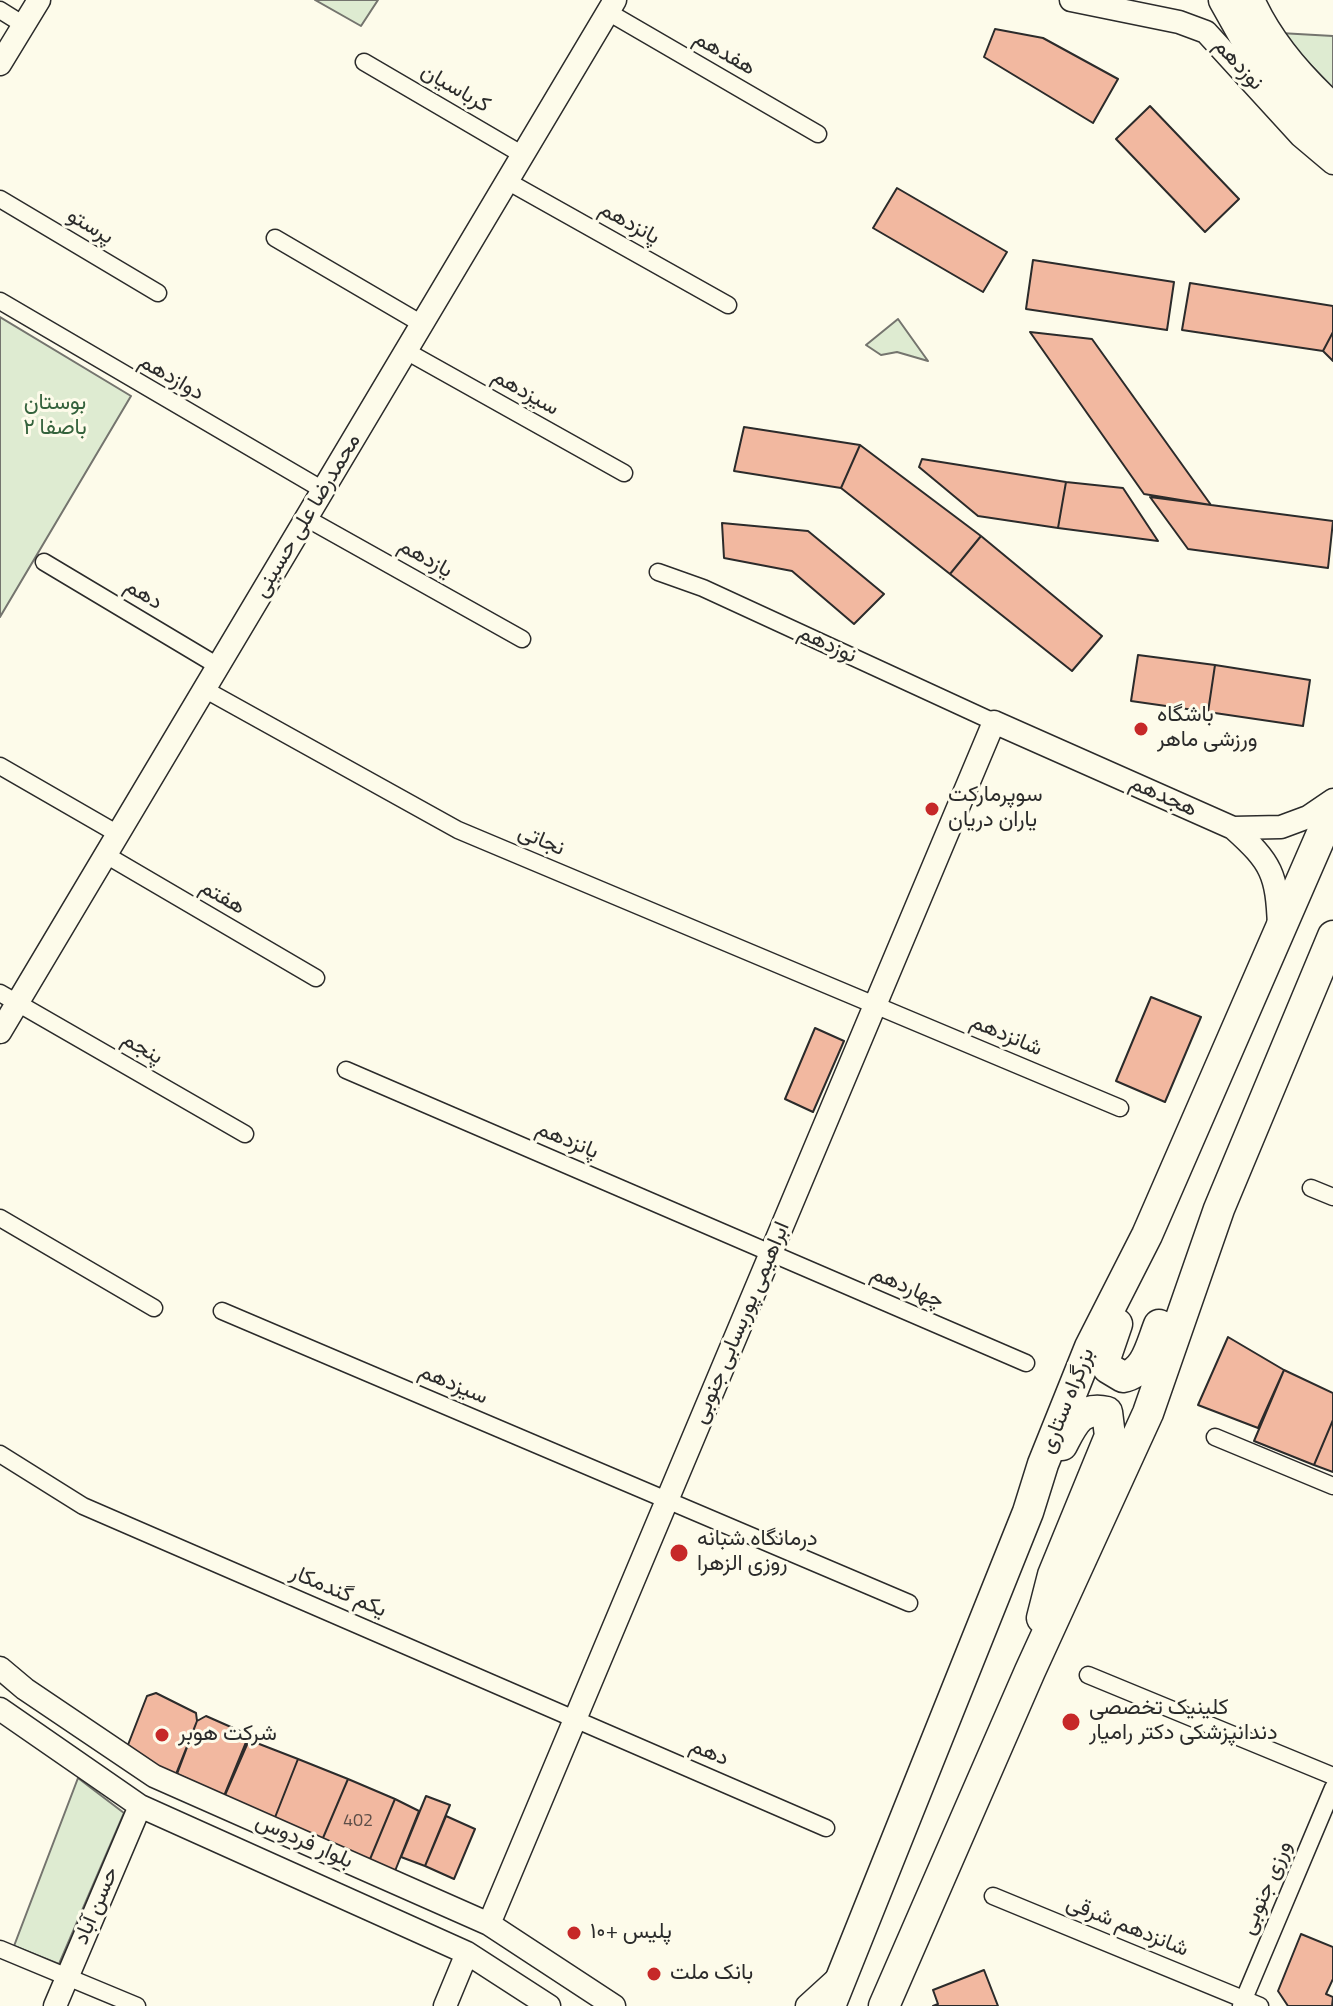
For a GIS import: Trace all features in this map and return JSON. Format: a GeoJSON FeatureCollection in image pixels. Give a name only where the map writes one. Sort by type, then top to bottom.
{"type":"FeatureCollection","features":[{"type":"Feature","properties":{"kind":"highway"},"geometry":{"type":"LineString","coordinates":[[1239,7],[1312,90],[1333,109]]}},
{"type":"Feature","properties":{"kind":"highway"},"geometry":{"type":"LineString","coordinates":[[1239,7],[1265,68],[1333,141]]}},
{"type":"Feature","properties":{"kind":"highway","name":"بزرگراه ستاری"},"geometry":{"type":"LineString","coordinates":[[830,2006],[848,1969],[1090,1347],[1147,1235],[1333,808]]}},
{"type":"Feature","properties":{"kind":"highway"},"geometry":{"type":"LineString","coordinates":[[884,2006],[1030,1671],[1148,1413],[1219,1209],[1329,950]]}},
{"type":"Feature","properties":{"kind":"highway"},"geometry":{"type":"LineString","coordinates":[[1147,1235],[1105,1359],[1108,1368],[1123,1377],[1134,1375],[1140,1369],[1194,1250],[1219,1209]]}},
{"type":"Feature","properties":{"kind":"highway"},"geometry":{"type":"LineString","coordinates":[[1028,1512],[1076,1419],[1090,1410],[1107,1412],[1110,1436],[1053,1575],[1030,1671]]}},
{"type":"Feature","properties":{"kind":"street"},"geometry":{"type":"LineString","coordinates":[[0,64],[39,0]]}},
{"type":"Feature","properties":{"kind":"street","name":"نوزدهم"},"geometry":{"type":"LineString","coordinates":[[1071,0],[1179,22],[1206,32],[1301,136],[1333,163]]}},
{"type":"Feature","properties":{"kind":"street","name":"هفدهم"},"geometry":{"type":"LineString","coordinates":[[611,6],[818,134]]}},
{"type":"Feature","properties":{"kind":"street","name":"محمدرضا علی حسینی"},"geometry":{"type":"LineString","coordinates":[[0,1032],[9,998],[106,855],[611,6]]}},
{"type":"Feature","properties":{"kind":"street"},"geometry":{"type":"LineString","coordinates":[[0,10],[24,25]]}},
{"type":"Feature","properties":{"kind":"street","name":"کرباسیان"},"geometry":{"type":"LineString","coordinates":[[364,62],[523,155]]}},
{"type":"Feature","properties":{"kind":"street","name":"پانزدهم"},"geometry":{"type":"LineString","coordinates":[[507,181],[728,305]]}},
{"type":"Feature","properties":{"kind":"street","name":"پرستو"},"geometry":{"type":"LineString","coordinates":[[0,199],[158,293]]}},
{"type":"Feature","properties":{"kind":"street"},"geometry":{"type":"LineString","coordinates":[[275,238],[422,324]]}},
{"type":"Feature","properties":{"kind":"street","name":"دوازدهم"},"geometry":{"type":"LineString","coordinates":[[0,301],[323,490]]}},
{"type":"Feature","properties":{"kind":"street","name":"سیزدهم"},"geometry":{"type":"LineString","coordinates":[[406,351],[624,473]]}},
{"type":"Feature","properties":{"kind":"street","name":"یازدهم"},"geometry":{"type":"LineString","coordinates":[[306,518],[522,639]]}},
{"type":"Feature","properties":{"kind":"street","name":"دهم"},"geometry":{"type":"LineString","coordinates":[[44,562],[218,666]]}},
{"type":"Feature","properties":{"kind":"street","name":"نوزدهم"},"geometry":{"type":"LineString","coordinates":[[658,572],[703,588],[994,722]]}},
{"type":"Feature","properties":{"kind":"street","name":"نجاتی"},"geometry":{"type":"LineString","coordinates":[[204,689],[458,830],[875,1006]]}},
{"type":"Feature","properties":{"kind":"street","name":"هجدهم"},"geometry":{"type":"LineString","coordinates":[[994,722],[1233,828],[1281,827],[1308,817],[1333,800]]}},
{"type":"Feature","properties":{"kind":"street","name":"ابراهیمی پوربسابی جنوبی"},"geometry":{"type":"LineString","coordinates":[[489,1924],[994,722]]}},
{"type":"Feature","properties":{"kind":"street"},"geometry":{"type":"LineString","coordinates":[[0,766],[118,834]]}},
{"type":"Feature","properties":{"kind":"street"},"geometry":{"type":"LineString","coordinates":[[1233,828],[1263,855],[1272,872],[1279,931]]}},
{"type":"Feature","properties":{"kind":"street","name":"هفتم"},"geometry":{"type":"LineString","coordinates":[[106,855],[316,978]]}},
{"type":"Feature","properties":{"kind":"street","name":"پنجم"},"geometry":{"type":"LineString","coordinates":[[9,998],[245,1134]]}},
{"type":"Feature","properties":{"kind":"street","name":"شانزدهم"},"geometry":{"type":"LineString","coordinates":[[875,1006],[1120,1108]]}},
{"type":"Feature","properties":{"kind":"street","name":"پانزدهم"},"geometry":{"type":"LineString","coordinates":[[346,1070],[771,1253]]}},
{"type":"Feature","properties":{"kind":"street"},"geometry":{"type":"LineString","coordinates":[[1311,1188],[1333,1197]]}},
{"type":"Feature","properties":{"kind":"street"},"geometry":{"type":"LineString","coordinates":[[0,1218],[154,1308]]}},
{"type":"Feature","properties":{"kind":"street","name":"چهاردهم"},"geometry":{"type":"LineString","coordinates":[[771,1253],[1026,1363]]}},
{"type":"Feature","properties":{"kind":"street","name":"سیزدهم"},"geometry":{"type":"LineString","coordinates":[[222,1311],[668,1499]]}},
{"type":"Feature","properties":{"kind":"street"},"geometry":{"type":"LineString","coordinates":[[1215,1437],[1333,1486]]}},
{"type":"Feature","properties":{"kind":"street","name":"یکم گندمکار"},"geometry":{"type":"LineString","coordinates":[[0,1454],[83,1506],[575,1719]]}},
{"type":"Feature","properties":{"kind":"street"},"geometry":{"type":"LineString","coordinates":[[668,1499],[909,1603]]}},
{"type":"Feature","properties":{"kind":"street","name":"بلوار فردوس"},"geometry":{"type":"LineString","coordinates":[[0,1668],[25,1689],[154,1776],[489,1924],[614,2006]]}},
{"type":"Feature","properties":{"kind":"street"},"geometry":{"type":"LineString","coordinates":[[1088,1675],[1333,1776]]}},
{"type":"Feature","properties":{"kind":"street","name":"بلوار فردوس"},"geometry":{"type":"LineString","coordinates":[[0,1709],[140,1806],[467,1953],[549,2006]]}},
{"type":"Feature","properties":{"kind":"street","name":"دهم"},"geometry":{"type":"LineString","coordinates":[[575,1719],[826,1828]]}},
{"type":"Feature","properties":{"kind":"street","name":"ورزی جنوبی"},"geometry":{"type":"LineString","coordinates":[[1243,2003],[1333,1788]]}},
{"type":"Feature","properties":{"kind":"street","name":"حسن آباد"},"geometry":{"type":"LineString","coordinates":[[55,2006],[140,1806]]}},
{"type":"Feature","properties":{"kind":"street","name":"شانزدهم شرقی"},"geometry":{"type":"LineString","coordinates":[[993,1896],[1243,2003],[1260,2006]]}},
{"type":"Feature","properties":{"kind":"street"},"geometry":{"type":"LineString","coordinates":[[0,1949],[137,2006]]}},
{"type":"Feature","properties":{"kind":"street"},"geometry":{"type":"LineString","coordinates":[[445,2006],[467,1953]]}},
{"type":"Feature","properties":{"kind":"street"},"geometry":{"type":"LineString","coordinates":[[807,2006],[848,1969]]}},
{"type":"Feature","properties":{"kind":"green space"},"geometry":{"type":"Polygon","coordinates":[[[315,0],[378,0],[361,26],[315,0]]]}},
{"type":"Feature","properties":{"kind":"green space"},"geometry":{"type":"Polygon","coordinates":[[[1280,33],[1333,36],[1333,88],[1280,33]]]}},
{"type":"Feature","properties":{"kind":"green space","name":"بوستان باصفا ۲"},"geometry":{"type":"Polygon","coordinates":[[[0,317],[131,396],[0,617],[0,317]]]}},
{"type":"Feature","properties":{"kind":"green space"},"geometry":{"type":"Polygon","coordinates":[[[898,319],[928,361],[897,352],[881,355],[866,345],[898,319]]]}},
{"type":"Feature","properties":{"kind":"green space"},"geometry":{"type":"Polygon","coordinates":[[[78,1778],[124,1813],[59,1964],[14,1946],[78,1778]]]}},
{"type":"Feature","properties":{"kind":"building"},"geometry":{"type":"Polygon","coordinates":[[[995,29],[1043,38],[1118,79],[1093,123],[984,57],[995,29]]]}},
{"type":"Feature","properties":{"kind":"building"},"geometry":{"type":"Polygon","coordinates":[[[1150,106],[1239,199],[1205,232],[1116,139],[1150,106]]]}},
{"type":"Feature","properties":{"kind":"building"},"geometry":{"type":"Polygon","coordinates":[[[897,188],[1007,252],[983,292],[873,228],[897,188]]]}},
{"type":"Feature","properties":{"kind":"building"},"geometry":{"type":"Polygon","coordinates":[[[1033,260],[1174,282],[1167,330],[1026,309],[1033,260]]]}},
{"type":"Feature","properties":{"kind":"building"},"geometry":{"type":"Polygon","coordinates":[[[1190,283],[1333,306],[1333,332],[1323,351],[1182,330],[1190,283]]]}},
{"type":"Feature","properties":{"kind":"building"},"geometry":{"type":"Polygon","coordinates":[[[1030,332],[1092,339],[1211,505],[1144,494],[1030,332]]]}},
{"type":"Feature","properties":{"kind":"building"},"geometry":{"type":"Polygon","coordinates":[[[1333,332],[1333,361],[1323,351],[1333,332]]]}},
{"type":"Feature","properties":{"kind":"building"},"geometry":{"type":"Polygon","coordinates":[[[744,427],[860,445],[841,488],[734,471],[744,427]]]}},
{"type":"Feature","properties":{"kind":"building"},"geometry":{"type":"Polygon","coordinates":[[[860,445],[981,536],[950,574],[841,488],[860,445]]]}},
{"type":"Feature","properties":{"kind":"building"},"geometry":{"type":"Polygon","coordinates":[[[922,459],[1066,482],[1058,528],[978,516],[919,467],[922,459]]]}},
{"type":"Feature","properties":{"kind":"building"},"geometry":{"type":"Polygon","coordinates":[[[1066,482],[1123,488],[1158,541],[1058,528],[1066,482]]]}},
{"type":"Feature","properties":{"kind":"building"},"geometry":{"type":"Polygon","coordinates":[[[1150,497],[1333,521],[1328,568],[1188,549],[1150,497]]]}},
{"type":"Feature","properties":{"kind":"building"},"geometry":{"type":"Polygon","coordinates":[[[722,523],[808,531],[884,594],[854,624],[792,571],[724,558],[722,523]]]}},
{"type":"Feature","properties":{"kind":"building"},"geometry":{"type":"Polygon","coordinates":[[[981,536],[1102,636],[1072,671],[950,574],[981,536]]]}},
{"type":"Feature","properties":{"kind":"building"},"geometry":{"type":"Polygon","coordinates":[[[1138,655],[1215,665],[1208,712],[1131,701],[1138,655]]]}},
{"type":"Feature","properties":{"kind":"building"},"geometry":{"type":"Polygon","coordinates":[[[1215,665],[1310,680],[1303,726],[1208,712],[1215,665]]]}},
{"type":"Feature","properties":{"kind":"building"},"geometry":{"type":"Polygon","coordinates":[[[1151,997],[1201,1017],[1165,1102],[1116,1081],[1151,997]]]}},
{"type":"Feature","properties":{"kind":"building"},"geometry":{"type":"Polygon","coordinates":[[[815,1028],[844,1041],[813,1112],[785,1099],[815,1028]]]}},
{"type":"Feature","properties":{"kind":"building"},"geometry":{"type":"Polygon","coordinates":[[[1228,1337],[1284,1370],[1258,1428],[1198,1405],[1228,1337]]]}},
{"type":"Feature","properties":{"kind":"building"},"geometry":{"type":"Polygon","coordinates":[[[1284,1370],[1333,1393],[1333,1420],[1314,1465],[1254,1441],[1284,1370]]]}},
{"type":"Feature","properties":{"kind":"building"},"geometry":{"type":"Polygon","coordinates":[[[1333,1420],[1333,1472],[1314,1465],[1333,1420]]]}},
{"type":"Feature","properties":{"kind":"building","name":"شرکت هوبر"},"geometry":{"type":"Polygon","coordinates":[[[156,1693],[196,1713],[197,1721],[174,1779],[126,1750],[147,1696],[156,1693]]]}},
{"type":"Feature","properties":{"kind":"building"},"geometry":{"type":"Polygon","coordinates":[[[206,1716],[249,1735],[224,1796],[177,1774],[197,1721],[206,1716]]]}},
{"type":"Feature","properties":{"kind":"building"},"geometry":{"type":"Polygon","coordinates":[[[249,1740],[298,1759],[272,1825],[222,1802],[249,1740]]]}},
{"type":"Feature","properties":{"kind":"building"},"geometry":{"type":"Polygon","coordinates":[[[298,1759],[348,1779],[320,1845],[272,1825],[298,1759]]]}},
{"type":"Feature","properties":{"kind":"building"},"geometry":{"type":"Polygon","coordinates":[[[348,1779],[395,1799],[368,1864],[320,1845],[348,1779]]]}},
{"type":"Feature","properties":{"kind":"building"},"geometry":{"type":"Polygon","coordinates":[[[426,1796],[450,1805],[425,1866],[401,1857],[426,1796]]]}},
{"type":"Feature","properties":{"kind":"building"},"geometry":{"type":"Polygon","coordinates":[[[395,1799],[419,1811],[393,1876],[368,1864],[395,1799]]]}},
{"type":"Feature","properties":{"kind":"building"},"geometry":{"type":"Polygon","coordinates":[[[446,1816],[475,1829],[454,1879],[425,1866],[446,1816]]]}},
{"type":"Feature","properties":{"kind":"building"},"geometry":{"type":"Polygon","coordinates":[[[1301,1934],[1333,1947],[1333,1979],[1326,1994],[1333,1997],[1332,2006],[1288,2006],[1278,1991],[1301,1934]]]}},
{"type":"Feature","properties":{"kind":"building"},"geometry":{"type":"Polygon","coordinates":[[[984,1970],[998,2006],[933,2006],[938,2004],[933,1990],[984,1970]]]}},
{"type":"Feature","properties":{"kind":"place","name":"باشگاه ورزشی ماهر"},"geometry":{"type":"Point","coordinates":[1141,729]}},
{"type":"Feature","properties":{"kind":"place","name":"سوپرمارکت یاران دریان"},"geometry":{"type":"Point","coordinates":[932,809]}},
{"type":"Feature","properties":{"kind":"place","name":"درمانگاه شبانه روزی الزهرا"},"geometry":{"type":"Point","coordinates":[679,1553]}},
{"type":"Feature","properties":{"kind":"place","name":"کلینیک تخصصی دندانپزشکی دکتر رامیار"},"geometry":{"type":"Point","coordinates":[1071,1722]}},
{"type":"Feature","properties":{"kind":"place","name":"شرکت هوبر"},"geometry":{"type":"Point","coordinates":[162,1735]}},
{"type":"Feature","properties":{"kind":"place","name":"پلیس +۱۰"},"geometry":{"type":"Point","coordinates":[574,1933]}},
{"type":"Feature","properties":{"kind":"place","name":"بانک ملت"},"geometry":{"type":"Point","coordinates":[654,1974]}}]}
